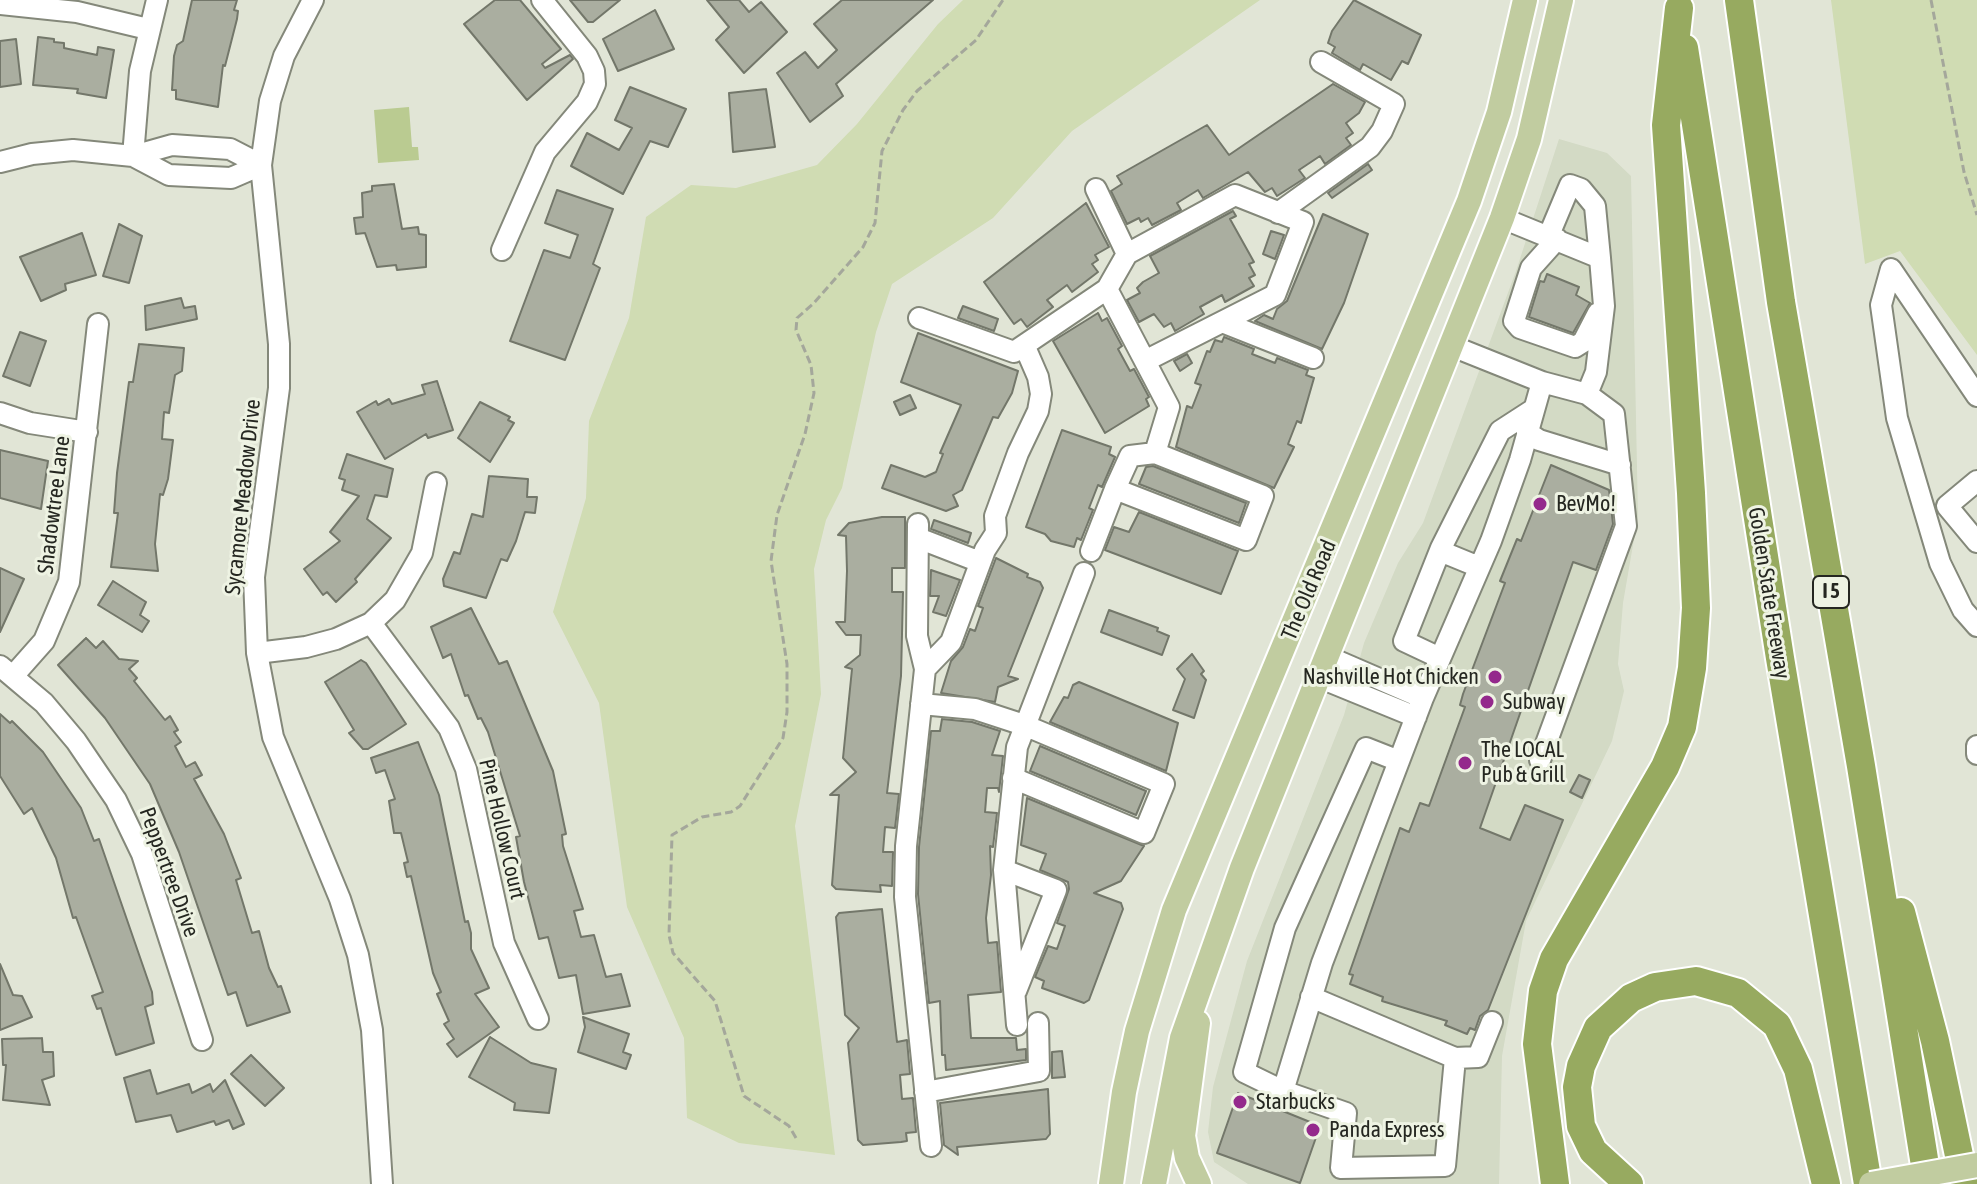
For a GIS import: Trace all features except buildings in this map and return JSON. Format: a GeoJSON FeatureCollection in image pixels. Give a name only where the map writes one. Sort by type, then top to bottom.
{"type":"FeatureCollection","features":[{"type":"Feature","properties":{"kind":"highway","name":"I 5"},"geometry":{"type":"LineString","coordinates":[[1739,0],[1781,302],[1861,766],[1928,1184]]}},
{"type":"Feature","properties":{"kind":"highway"},"geometry":{"type":"LineString","coordinates":[[1555,1184],[1537,1044],[1543,991],[1554,959],[1665,767],[1682,727],[1692,668],[1696,608],[1691,493],[1666,125],[1678,4]]}},
{"type":"Feature","properties":{"kind":"highway","name":"Golden State Freeway"},"geometry":{"type":"LineString","coordinates":[[1678,4],[1712,236],[1869,1184]]}},
{"type":"Feature","properties":{"kind":"highway"},"geometry":{"type":"LineString","coordinates":[[1861,766],[1935,1041],[1965,1184]]}},
{"type":"Feature","properties":{"kind":"highway"},"geometry":{"type":"LineString","coordinates":[[1629,1184],[1593,1151],[1581,1126],[1577,1087],[1581,1066],[1598,1028],[1631,998],[1674,982],[1696,981],[1738,993],[1777,1025],[1798,1069],[1826,1184]]}},
{"type":"Feature","properties":{"kind":"main road","name":"The Old Road"},"geometry":{"type":"LineString","coordinates":[[1111,1184],[1124,1092],[1137,1031],[1174,910],[1469,201],[1499,112],[1525,0]]}},
{"type":"Feature","properties":{"kind":"main road","name":"The Old Road"},"geometry":{"type":"LineString","coordinates":[[1154,1184],[1182,1038],[1242,868],[1502,218],[1529,139],[1561,0]]}},
{"type":"Feature","properties":{"kind":"main road"},"geometry":{"type":"LineString","coordinates":[[1199,1184],[1187,1158],[1183,1126],[1196,1054],[1200,992]]}},
{"type":"Feature","properties":{"kind":"main road"},"geometry":{"type":"LineString","coordinates":[[1869,1184],[1977,1165]]}},
{"type":"Feature","properties":{"kind":"street"},"geometry":{"type":"LineString","coordinates":[[133,156],[140,71],[157,0]]}},
{"type":"Feature","properties":{"kind":"street","name":"Sycamore Meadow Drive"},"geometry":{"type":"LineString","coordinates":[[313,0],[284,56],[270,101],[261,165],[273,272],[279,388],[254,577],[257,653],[273,737],[340,899],[358,955],[372,1030],[382,1184]]}},
{"type":"Feature","properties":{"kind":"street"},"geometry":{"type":"LineString","coordinates":[[502,250],[545,152],[587,102],[595,84],[594,71],[587,56],[542,0]]}},
{"type":"Feature","properties":{"kind":"street"},"geometry":{"type":"LineString","coordinates":[[0,4],[77,12],[148,29]]}},
{"type":"Feature","properties":{"kind":"street"},"geometry":{"type":"LineString","coordinates":[[1278,213],[1370,147],[1382,131],[1394,104],[1321,62]]}},
{"type":"Feature","properties":{"kind":"street"},"geometry":{"type":"LineString","coordinates":[[0,162],[32,154],[73,150],[133,156],[172,145],[230,149],[261,165]]}},
{"type":"Feature","properties":{"kind":"street"},"geometry":{"type":"LineString","coordinates":[[133,156],[169,175],[231,178],[261,165]]}},
{"type":"Feature","properties":{"kind":"street"},"geometry":{"type":"LineString","coordinates":[[1587,394],[1596,372],[1604,306],[1595,206],[1581,189],[1570,185],[1553,237],[1531,268],[1514,321],[1528,331],[1575,347],[1583,342],[1604,306]]}},
{"type":"Feature","properties":{"kind":"street"},"geometry":{"type":"LineString","coordinates":[[1096,189],[1127,254]]}},
{"type":"Feature","properties":{"kind":"street"},"geometry":{"type":"LineString","coordinates":[[919,318],[1014,352],[1107,289],[1127,254],[1235,195],[1303,222],[1275,295],[1145,361]]}},
{"type":"Feature","properties":{"kind":"street"},"geometry":{"type":"LineString","coordinates":[[1502,218],[1600,258]]}},
{"type":"Feature","properties":{"kind":"street"},"geometry":{"type":"LineString","coordinates":[[1977,396],[1891,269],[1881,305],[1897,418],[1940,563],[1963,610],[1977,626]]}},
{"type":"Feature","properties":{"kind":"street"},"geometry":{"type":"LineString","coordinates":[[1107,289],[1169,407],[1155,453]]}},
{"type":"Feature","properties":{"kind":"street"},"geometry":{"type":"LineString","coordinates":[[1222,322],[1313,358]]}},
{"type":"Feature","properties":{"kind":"street","name":"Shadowtree Lane"},"geometry":{"type":"LineString","coordinates":[[6,671],[44,641],[69,582],[98,324]]}},
{"type":"Feature","properties":{"kind":"street"},"geometry":{"type":"LineString","coordinates":[[1452,346],[1542,382],[1587,394],[1614,414],[1626,526],[1540,760]]}},
{"type":"Feature","properties":{"kind":"street"},"geometry":{"type":"LineString","coordinates":[[925,669],[951,642],[980,562],[996,533],[995,516],[1041,394],[1025,347]]}},
{"type":"Feature","properties":{"kind":"street"},"geometry":{"type":"LineString","coordinates":[[1283,1091],[1311,997],[1399,761],[1520,460],[1542,382]]}},
{"type":"Feature","properties":{"kind":"street"},"geometry":{"type":"LineString","coordinates":[[1440,658],[1404,641],[1440,551],[1500,431],[1534,409]]}},
{"type":"Feature","properties":{"kind":"street"},"geometry":{"type":"LineString","coordinates":[[0,413],[30,423],[87,432]]}},
{"type":"Feature","properties":{"kind":"street"},"geometry":{"type":"LineString","coordinates":[[1527,432],[1539,440],[1620,465]]}},
{"type":"Feature","properties":{"kind":"street"},"geometry":{"type":"LineString","coordinates":[[1091,551],[1115,489],[1130,456],[1155,453],[1263,496],[1246,540],[1115,489]]}},
{"type":"Feature","properties":{"kind":"street"},"geometry":{"type":"LineString","coordinates":[[1977,481],[1947,506],[1977,542]]}},
{"type":"Feature","properties":{"kind":"street"},"geometry":{"type":"LineString","coordinates":[[257,653],[306,647],[371,623],[395,600],[422,553],[436,483]]}},
{"type":"Feature","properties":{"kind":"street"},"geometry":{"type":"LineString","coordinates":[[931,1146],[905,897],[906,846],[925,669],[917,636],[918,531],[980,562]]}},
{"type":"Feature","properties":{"kind":"street"},"geometry":{"type":"LineString","coordinates":[[1440,551],[1479,567]]}},
{"type":"Feature","properties":{"kind":"street"},"geometry":{"type":"LineString","coordinates":[[1017,1025],[1004,870],[1013,778],[1024,725],[1084,573]]}},
{"type":"Feature","properties":{"kind":"street","name":"Pine Hollow Court"},"geometry":{"type":"LineString","coordinates":[[371,623],[426,694],[455,742],[466,769],[504,943],[538,1019]]}},
{"type":"Feature","properties":{"kind":"street"},"geometry":{"type":"LineString","coordinates":[[1322,667],[1420,708]]}},
{"type":"Feature","properties":{"kind":"street","name":"Peppertree Drive"},"geometry":{"type":"LineString","coordinates":[[6,671],[44,703],[116,800],[142,854],[202,1040]]}},
{"type":"Feature","properties":{"kind":"street"},"geometry":{"type":"LineString","coordinates":[[921,704],[975,709],[1024,725],[1164,784],[1144,833],[1013,778]]}},
{"type":"Feature","properties":{"kind":"street"},"geometry":{"type":"LineString","coordinates":[[1977,746],[1977,754]]}},
{"type":"Feature","properties":{"kind":"street"},"geometry":{"type":"LineString","coordinates":[[1399,761],[1366,748],[1285,928],[1244,1072],[1283,1091],[1346,1113],[1341,1168],[1445,1166],[1455,1058]]}},
{"type":"Feature","properties":{"kind":"street"},"geometry":{"type":"LineString","coordinates":[[1004,870],[1056,890],[1015,995]]}},
{"type":"Feature","properties":{"kind":"street"},"geometry":{"type":"LineString","coordinates":[[1311,997],[1455,1058],[1478,1057],[1492,1022]]}},
{"type":"Feature","properties":{"kind":"street"},"geometry":{"type":"LineString","coordinates":[[925,1092],[1039,1071],[1038,1023]]}},
{"type":"Feature","properties":{"kind":"path"},"geometry":{"type":"LineString","coordinates":[[796,1138],[789,1126],[744,1096],[715,1001],[673,953],[669,935],[672,835],[702,817],[731,812],[740,806],[783,738],[787,712],[787,664],[771,561],[777,515],[805,434],[814,393],[811,365],[796,330],[797,318],[863,247],[875,223],[882,151],[903,110],[917,91],[976,40],[1003,0]]}},
{"type":"Feature","properties":{"kind":"path"},"geometry":{"type":"LineString","coordinates":[[1931,0],[1964,172],[1977,215]]}},
{"type":"Feature","properties":{"kind":"shaded area"},"geometry":{"type":"Polygon","coordinates":[[[963,0],[1260,0],[1072,131],[993,218],[892,284],[876,332],[842,488],[826,520],[814,569],[821,694],[795,826],[835,1155],[739,1143],[687,1118],[684,1038],[627,907],[599,703],[553,612],[586,498],[589,421],[629,318],[646,217],[691,185],[736,188],[817,165],[857,124],[938,24],[963,0]]]}},
{"type":"Feature","properties":{"kind":"shaded area"},"geometry":{"type":"Polygon","coordinates":[[[1831,0],[1977,0],[1977,355],[1900,251],[1865,264],[1831,0]]]}},
{"type":"Feature","properties":{"kind":"shaded area"},"geometry":{"type":"Polygon","coordinates":[[[409,107],[412,147],[418,147],[419,160],[378,163],[374,110],[409,107]]]}},
{"type":"Feature","properties":{"kind":"shaded area"},"geometry":{"type":"Polygon","coordinates":[[[1559,139],[1607,153],[1631,176],[1638,516],[1623,603],[1618,664],[1624,691],[1612,741],[1526,921],[1502,1056],[1499,1184],[1248,1184],[1214,1162],[1208,1132],[1213,1087],[1247,961],[1344,715],[1364,643],[1398,563],[1423,523],[1516,271],[1559,139]]]}},
{"type":"Feature","properties":{"kind":"place","name":"BevMo!"},"geometry":{"type":"Point","coordinates":[1540,504]}},
{"type":"Feature","properties":{"kind":"place","name":"Nashville Hot Chicken"},"geometry":{"type":"Point","coordinates":[1495,677]}},
{"type":"Feature","properties":{"kind":"place","name":"Subway"},"geometry":{"type":"Point","coordinates":[1487,702]}},
{"type":"Feature","properties":{"kind":"place","name":"The LOCAL Pub & Grill"},"geometry":{"type":"Point","coordinates":[1465,763]}},
{"type":"Feature","properties":{"kind":"place","name":"Starbucks"},"geometry":{"type":"Point","coordinates":[1240,1102]}},
{"type":"Feature","properties":{"kind":"place","name":"Panda Express"},"geometry":{"type":"Point","coordinates":[1313,1130]}}]}
